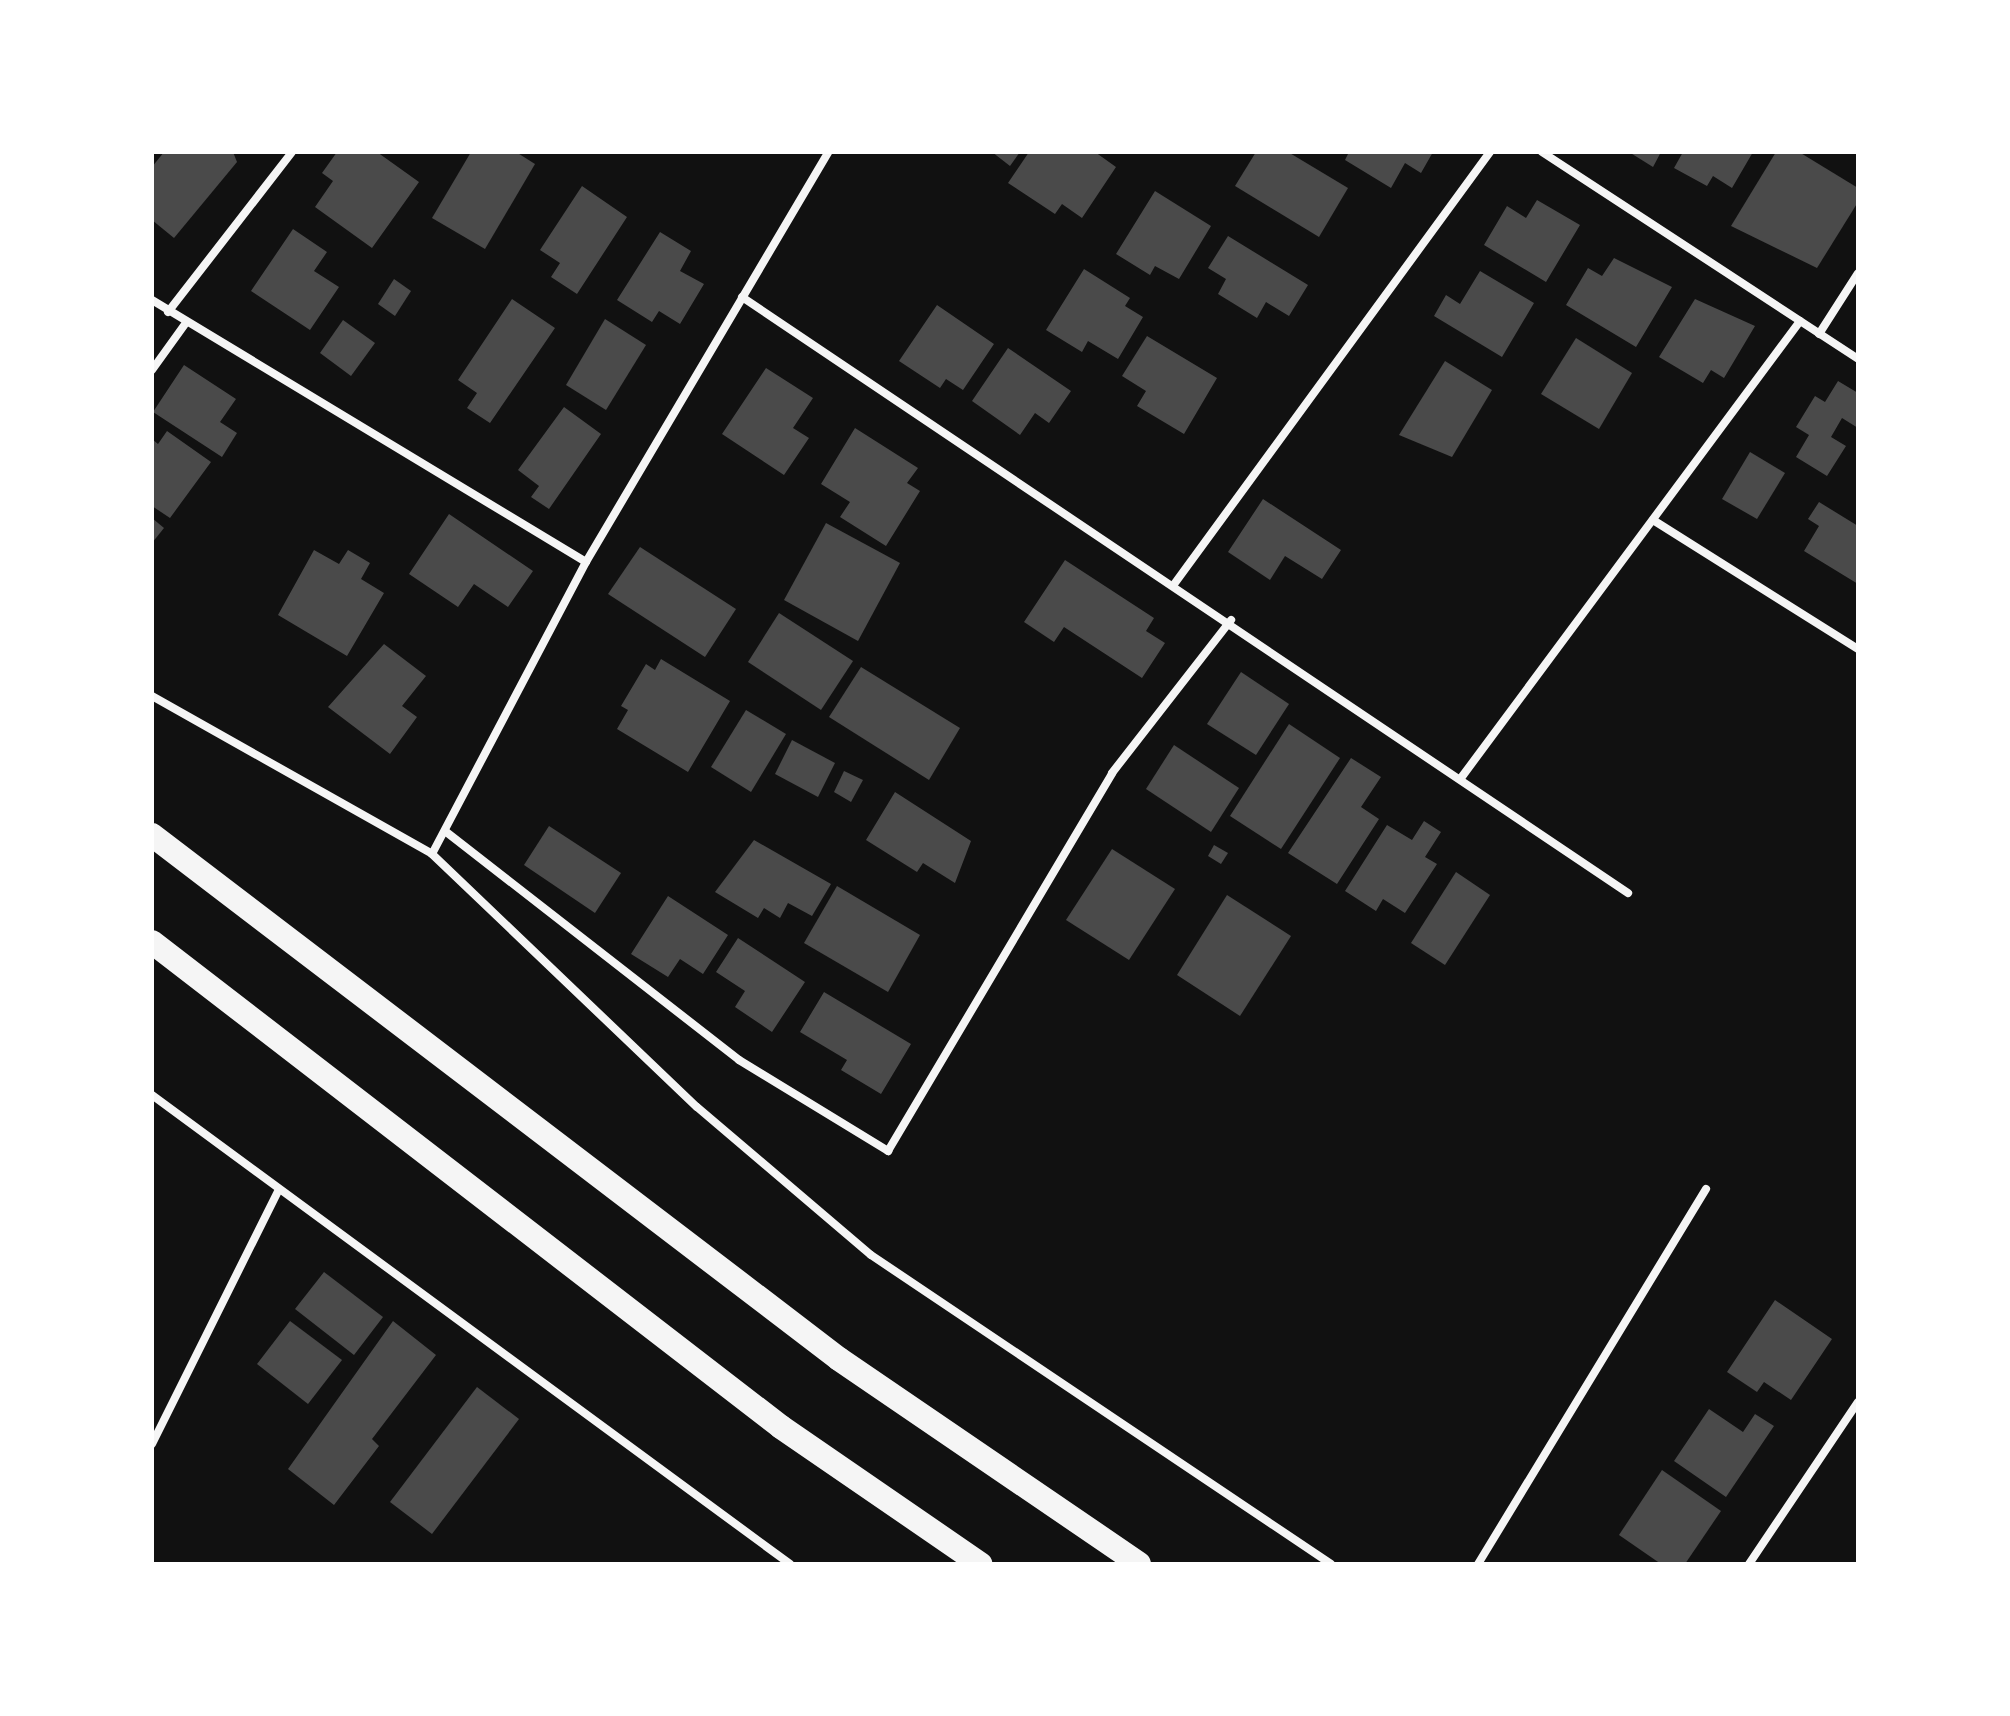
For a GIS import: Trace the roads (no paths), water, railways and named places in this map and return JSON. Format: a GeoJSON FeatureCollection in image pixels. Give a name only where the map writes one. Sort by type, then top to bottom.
{"type":"FeatureCollection","features":[{"type":"Feature","properties":{"kind":"highway"},"geometry":{"type":"LineString","coordinates":[[152,835],[839,1359],[1139,1564]]}},
{"type":"Feature","properties":{"kind":"highway"},"geometry":{"type":"LineString","coordinates":[[152,942],[781,1427],[980,1564]]}},
{"type":"Feature","properties":{"kind":"street"},"geometry":{"type":"LineString","coordinates":[[168,312],[292,152]]}},
{"type":"Feature","properties":{"kind":"street"},"geometry":{"type":"LineString","coordinates":[[432,854],[586,562],[828,152]]}},
{"type":"Feature","properties":{"kind":"street"},"geometry":{"type":"LineString","coordinates":[[1175,583],[1490,152]]}},
{"type":"Feature","properties":{"kind":"street"},"geometry":{"type":"LineString","coordinates":[[1542,152],[1858,359]]}},
{"type":"Feature","properties":{"kind":"street"},"geometry":{"type":"LineString","coordinates":[[1819,334],[1858,273]]}},
{"type":"Feature","properties":{"kind":"street"},"geometry":{"type":"LineString","coordinates":[[742,297],[1231,620],[1628,893]]}},
{"type":"Feature","properties":{"kind":"street"},"geometry":{"type":"LineString","coordinates":[[152,300],[185,324],[586,562]]}},
{"type":"Feature","properties":{"kind":"street"},"geometry":{"type":"LineString","coordinates":[[1461,778],[1800,321]]}},
{"type":"Feature","properties":{"kind":"street"},"geometry":{"type":"LineString","coordinates":[[152,370],[185,324]]}},
{"type":"Feature","properties":{"kind":"street"},"geometry":{"type":"LineString","coordinates":[[1653,520],[1858,649]]}},
{"type":"Feature","properties":{"kind":"street"},"geometry":{"type":"LineString","coordinates":[[445,831],[739,1060],[888,1151],[1112,773],[1231,620]]}},
{"type":"Feature","properties":{"kind":"street"},"geometry":{"type":"LineString","coordinates":[[152,696],[432,854],[697,1107],[871,1255],[1331,1564]]}},
{"type":"Feature","properties":{"kind":"street"},"geometry":{"type":"LineString","coordinates":[[152,1095],[278,1191],[790,1564]]}},
{"type":"Feature","properties":{"kind":"street"},"geometry":{"type":"LineString","coordinates":[[1478,1564],[1706,1189]]}},
{"type":"Feature","properties":{"kind":"street"},"geometry":{"type":"LineString","coordinates":[[152,1444],[278,1191]]}},
{"type":"Feature","properties":{"kind":"street"},"geometry":{"type":"LineString","coordinates":[[1749,1564],[1858,1402]]}}]}
